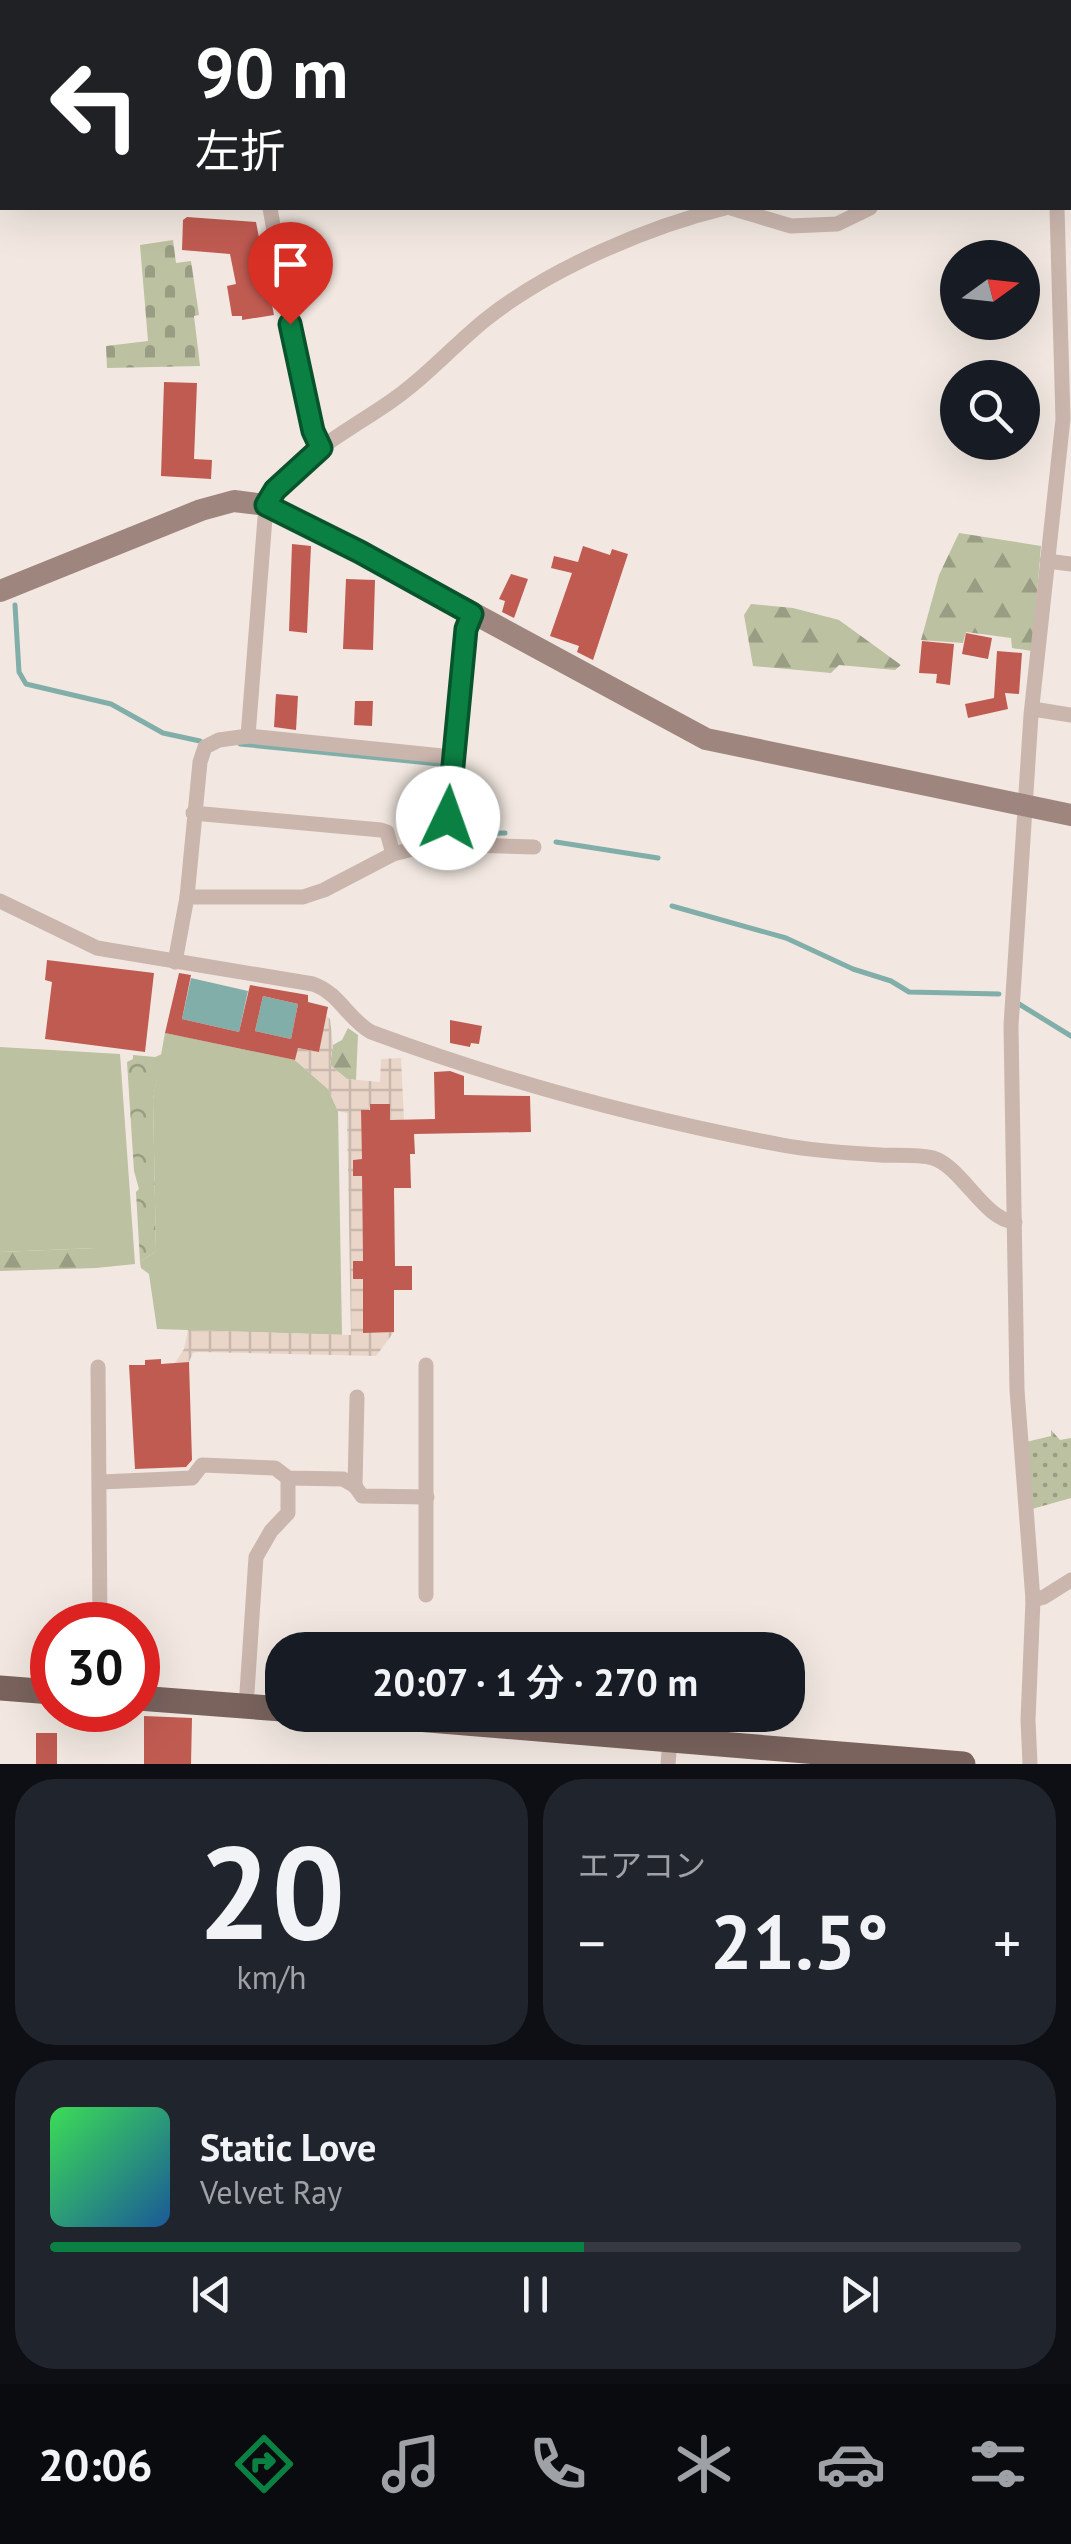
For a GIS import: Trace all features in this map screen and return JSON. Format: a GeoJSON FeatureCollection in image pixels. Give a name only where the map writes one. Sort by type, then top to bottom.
{"type":"FeatureCollection","features":[{"type":"Feature","properties":{"kind":"main road"},"geometry":{"type":"LineString","coordinates":[[0,1688],[30,1690]]}},
{"type":"Feature","properties":{"kind":"main road"},"geometry":{"type":"LineString","coordinates":[[160,1700],[265,1708]]}},
{"type":"Feature","properties":{"kind":"main road"},"geometry":{"type":"LineString","coordinates":[[506,1732],[669,1752],[963,1764]]}},
{"type":"Feature","properties":{"kind":"street"},"geometry":{"type":"LineString","coordinates":[[270,210],[299,374],[321,448]]}},
{"type":"Feature","properties":{"kind":"street"},"geometry":{"type":"LineString","coordinates":[[248,736],[266,505],[275,490],[321,448],[392,402],[484,321],[530,290],[614,248],[722,210]]}},
{"type":"Feature","properties":{"kind":"street"},"geometry":{"type":"LineString","coordinates":[[735,210],[791,226],[837,224],[866,210]]}},
{"type":"Feature","properties":{"kind":"street"},"geometry":{"type":"LineString","coordinates":[[1030,1764],[1028,1720],[1034,1600],[1017,1390],[1011,1026],[1024,804],[1047,560],[1067,420],[1058,210]]}},
{"type":"Feature","properties":{"kind":"street"},"geometry":{"type":"LineString","coordinates":[[0,591],[221,503],[246,501],[266,505],[706,739],[1071,815]]}},
{"type":"Feature","properties":{"kind":"street"},"geometry":{"type":"LineString","coordinates":[[1047,560],[1071,564]]}},
{"type":"Feature","properties":{"kind":"street"},"geometry":{"type":"LineString","coordinates":[[444,842],[466,629],[472,614]]}},
{"type":"Feature","properties":{"kind":"street"},"geometry":{"type":"LineString","coordinates":[[1033,709],[1071,716]]}},
{"type":"Feature","properties":{"kind":"street"},"geometry":{"type":"LineString","coordinates":[[175,962],[202,751],[219,740],[248,736],[452,757]]}},
{"type":"Feature","properties":{"kind":"street"},"geometry":{"type":"LineString","coordinates":[[193,813],[381,830],[387,832],[393,854]]}},
{"type":"Feature","properties":{"kind":"street"},"geometry":{"type":"LineString","coordinates":[[186,897],[303,897],[393,854],[444,842],[534,847]]}},
{"type":"Feature","properties":{"kind":"street"},"geometry":{"type":"LineString","coordinates":[[0,901],[80,942],[118,953],[313,984],[329,992],[355,1022],[371,1032],[434,1055],[671,1122],[828,1152],[930,1157],[947,1167],[1002,1219],[1016,1222]]}},
{"type":"Feature","properties":{"kind":"street"},"geometry":{"type":"LineString","coordinates":[[426,1365],[426,1595]]}},
{"type":"Feature","properties":{"kind":"street"},"geometry":{"type":"LineString","coordinates":[[98,1367],[100,1602]]}},
{"type":"Feature","properties":{"kind":"street"},"geometry":{"type":"LineString","coordinates":[[355,1486],[357,1397]]}},
{"type":"Feature","properties":{"kind":"street"},"geometry":{"type":"LineString","coordinates":[[101,1482],[192,1478],[202,1466],[275,1468],[288,1478],[342,1479],[355,1486],[362,1496],[427,1497]]}},
{"type":"Feature","properties":{"kind":"street"},"geometry":{"type":"LineString","coordinates":[[246,1707],[256,1557],[271,1531],[288,1514],[288,1478]]}},
{"type":"Feature","properties":{"kind":"street"},"geometry":{"type":"LineString","coordinates":[[1034,1600],[1071,1580]]}},
{"type":"Feature","properties":{"kind":"green space"},"geometry":{"type":"Polygon","coordinates":[[[173,240],[176,263],[191,261],[199,315],[194,316],[200,366],[107,368],[106,346],[148,341],[140,245],[173,240]]]}},
{"type":"Feature","properties":{"kind":"green space"},"geometry":{"type":"Polygon","coordinates":[[[959,533],[1041,546],[1032,651],[1012,648],[1011,638],[966,632],[963,643],[921,640],[939,575],[959,533]]]}},
{"type":"Feature","properties":{"kind":"green space"},"geometry":{"type":"Polygon","coordinates":[[[751,604],[793,608],[839,620],[901,665],[895,670],[839,665],[831,673],[753,666],[744,615],[751,604]]]}},
{"type":"Feature","properties":{"kind":"green space"},"geometry":{"type":"Polygon","coordinates":[[[348,1028],[358,1035],[356,1080],[347,1079],[330,1065],[333,1045],[342,1040],[348,1028]]]}},
{"type":"Feature","properties":{"kind":"green space"},"geometry":{"type":"Polygon","coordinates":[[[165,1033],[295,1060],[328,1089],[338,1111],[342,1335],[157,1329],[149,1274],[140,1262],[156,1251],[153,1099],[165,1033]]]}},
{"type":"Feature","properties":{"kind":"green space"},"geometry":{"type":"Polygon","coordinates":[[[0,1047],[120,1054],[135,1264],[96,1268],[95,1248],[0,1252],[0,1047]]]}},
{"type":"Feature","properties":{"kind":"green space"},"geometry":{"type":"Polygon","coordinates":[[[162,1054],[153,1099],[156,1251],[140,1262],[136,1192],[139,1189],[134,1171],[127,1062],[133,1055],[162,1054]]]}},
{"type":"Feature","properties":{"kind":"green space"},"geometry":{"type":"Polygon","coordinates":[[[96,1248],[96,1268],[0,1271],[0,1252],[96,1248]]]}},
{"type":"Feature","properties":{"kind":"green space"},"geometry":{"type":"Polygon","coordinates":[[[1051,1430],[1060,1440],[1071,1438],[1071,1498],[1032,1509],[1026,1442],[1051,1436],[1051,1430]]]}},
{"type":"Feature","properties":{"kind":"shaded area"},"geometry":{"type":"Polygon","coordinates":[[[326,1015],[333,1045],[330,1065],[347,1079],[380,1082],[381,1059],[401,1058],[404,1120],[391,1146],[390,1104],[370,1104],[369,1110],[362,1110],[362,1159],[353,1160],[353,1176],[362,1176],[363,1261],[353,1262],[353,1278],[363,1279],[363,1332],[394,1332],[376,1356],[198,1352],[193,1353],[189,1362],[175,1363],[184,1349],[188,1330],[351,1335],[347,1113],[338,1111],[328,1089],[295,1060],[298,1048],[319,1052],[326,1015]]]}},
{"type":"Feature","properties":{"kind":"water"},"geometry":{"type":"Polygon","coordinates":[[[191,978],[248,991],[239,1032],[182,1019],[191,978]]]}},
{"type":"Feature","properties":{"kind":"water"},"geometry":{"type":"Polygon","coordinates":[[[263,996],[298,1004],[291,1039],[255,1031],[263,996]]]}},
{"type":"Feature","properties":{"kind":"building"},"geometry":{"type":"Polygon","coordinates":[[[187,217],[256,222],[274,315],[242,320],[242,316],[232,316],[227,286],[236,284],[230,254],[182,250],[183,220],[187,217]]]}},
{"type":"Feature","properties":{"kind":"building"},"geometry":{"type":"Polygon","coordinates":[[[164,382],[197,383],[194,459],[212,460],[211,479],[161,476],[164,382]]]}},
{"type":"Feature","properties":{"kind":"building"},"geometry":{"type":"Polygon","coordinates":[[[292,544],[311,546],[307,633],[289,631],[292,544]]]}},
{"type":"Feature","properties":{"kind":"building"},"geometry":{"type":"Polygon","coordinates":[[[583,546],[610,555],[612,549],[628,554],[593,660],[577,652],[579,646],[550,636],[572,573],[551,568],[554,556],[578,562],[583,546]]]}},
{"type":"Feature","properties":{"kind":"building"},"geometry":{"type":"Polygon","coordinates":[[[511,574],[528,579],[514,618],[502,612],[505,601],[499,599],[511,574]]]}},
{"type":"Feature","properties":{"kind":"building"},"geometry":{"type":"Polygon","coordinates":[[[346,579],[375,580],[373,650],[343,649],[346,579]]]}},
{"type":"Feature","properties":{"kind":"building"},"geometry":{"type":"Polygon","coordinates":[[[966,633],[992,638],[988,659],[962,654],[966,633]]]}},
{"type":"Feature","properties":{"kind":"building"},"geometry":{"type":"Polygon","coordinates":[[[922,641],[954,644],[950,685],[936,683],[937,674],[919,673],[922,641]]]}},
{"type":"Feature","properties":{"kind":"building"},"geometry":{"type":"Polygon","coordinates":[[[997,651],[1022,653],[1019,694],[1005,693],[1008,709],[968,718],[965,704],[994,698],[997,651]]]}},
{"type":"Feature","properties":{"kind":"building"},"geometry":{"type":"Polygon","coordinates":[[[276,694],[298,696],[296,730],[274,727],[276,694]]]}},
{"type":"Feature","properties":{"kind":"building"},"geometry":{"type":"Polygon","coordinates":[[[355,701],[373,701],[372,726],[354,725],[355,701]]]}},
{"type":"Feature","properties":{"kind":"building"},"geometry":{"type":"Polygon","coordinates":[[[47,960],[154,973],[145,1052],[45,1039],[52,982],[45,980],[47,960]]]}},
{"type":"Feature","properties":{"kind":"building"},"geometry":{"type":"Polygon","coordinates":[[[179,973],[191,975],[182,1019],[239,1032],[250,985],[308,995],[308,1002],[328,1007],[319,1052],[298,1048],[295,1060],[165,1033],[179,973]],[[263,996],[255,1031],[291,1039],[298,1004],[263,996]]]}},
{"type":"Feature","properties":{"kind":"building"},"geometry":{"type":"Polygon","coordinates":[[[450,1020],[482,1026],[479,1044],[471,1043],[470,1047],[450,1043],[450,1020]]]}},
{"type":"Feature","properties":{"kind":"building"},"geometry":{"type":"Polygon","coordinates":[[[450,1071],[464,1076],[464,1095],[530,1096],[531,1132],[414,1134],[411,1188],[394,1188],[395,1266],[412,1266],[412,1290],[394,1290],[394,1332],[363,1333],[363,1279],[353,1279],[353,1261],[363,1261],[362,1176],[353,1176],[353,1160],[362,1159],[361,1110],[370,1110],[370,1104],[390,1104],[390,1120],[435,1119],[434,1072],[450,1071]]]}},
{"type":"Feature","properties":{"kind":"building"},"geometry":{"type":"Polygon","coordinates":[[[161,1359],[161,1364],[189,1362],[192,1460],[186,1467],[135,1469],[129,1365],[161,1359]]]}},
{"type":"Feature","properties":{"kind":"building"},"geometry":{"type":"Polygon","coordinates":[[[160,1717],[192,1718],[191,1764],[144,1764],[144,1732],[160,1732],[160,1717]]]}},
{"type":"Feature","properties":{"kind":"building"},"geometry":{"type":"Polygon","coordinates":[[[36,1733],[57,1733],[57,1764],[36,1764],[36,1733]]]}},
{"type":"Feature","properties":{"kind":"waterway"},"geometry":{"type":"LineString","coordinates":[[15,605],[19,672],[26,684],[111,704],[163,733],[200,741]]}},
{"type":"Feature","properties":{"kind":"waterway"},"geometry":{"type":"LineString","coordinates":[[240,744],[439,764],[443,771],[435,828]]}},
{"type":"Feature","properties":{"kind":"waterway"},"geometry":{"type":"LineString","coordinates":[[460,834],[505,833]]}},
{"type":"Feature","properties":{"kind":"waterway"},"geometry":{"type":"LineString","coordinates":[[556,842],[658,858]]}},
{"type":"Feature","properties":{"kind":"waterway"},"geometry":{"type":"LineString","coordinates":[[672,906],[786,938],[909,992],[999,994]]}},
{"type":"Feature","properties":{"kind":"waterway"},"geometry":{"type":"LineString","coordinates":[[1019,1004],[1071,1036]]}},
{"type":"Feature","properties":{"kind":"route"},"geometry":{"type":"LineString","coordinates":[[290,324],[313,431],[321,448],[270,495],[266,505],[472,614],[466,629],[448,818]]}}]}
